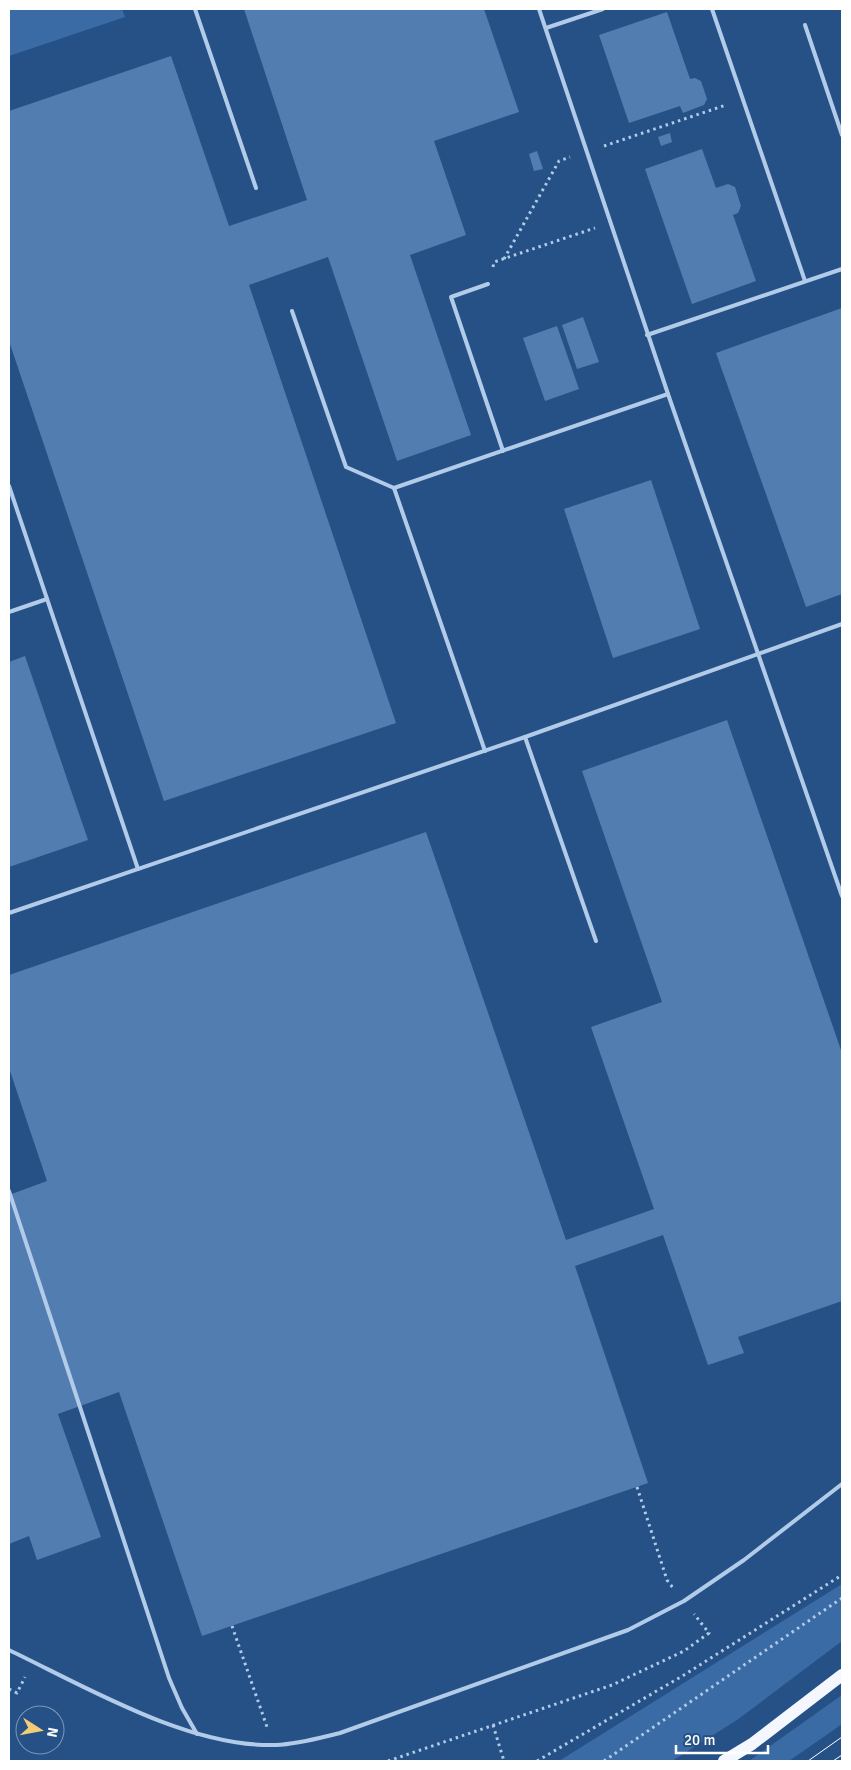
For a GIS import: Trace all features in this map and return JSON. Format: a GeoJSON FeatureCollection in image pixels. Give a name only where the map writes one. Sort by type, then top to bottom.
{"type":"FeatureCollection","features":[{"type":"Feature","properties":{"kind":"main road"},"geometry":{"type":"LineString","coordinates":[[724,1761],[752,1744],[842,1676]]}},
{"type":"Feature","properties":{"kind":"lane"},"geometry":{"type":"LineString","coordinates":[[195,9],[256,188]]}},
{"type":"Feature","properties":{"kind":"lane"},"geometry":{"type":"LineString","coordinates":[[539,9],[647,335],[842,896]]}},
{"type":"Feature","properties":{"kind":"lane"},"geometry":{"type":"LineString","coordinates":[[546,28],[604,9]]}},
{"type":"Feature","properties":{"kind":"lane"},"geometry":{"type":"LineString","coordinates":[[712,9],[805,281]]}},
{"type":"Feature","properties":{"kind":"lane"},"geometry":{"type":"LineString","coordinates":[[805,25],[842,135]]}},
{"type":"Feature","properties":{"kind":"lane"},"geometry":{"type":"LineString","coordinates":[[647,335],[842,269]]}},
{"type":"Feature","properties":{"kind":"lane"},"geometry":{"type":"LineString","coordinates":[[488,284],[451,297],[503,450]]}},
{"type":"Feature","properties":{"kind":"lane"},"geometry":{"type":"LineString","coordinates":[[292,311],[346,467],[394,488],[668,394]]}},
{"type":"Feature","properties":{"kind":"lane"},"geometry":{"type":"LineString","coordinates":[[9,486],[138,869]]}},
{"type":"Feature","properties":{"kind":"lane"},"geometry":{"type":"LineString","coordinates":[[394,488],[485,751]]}},
{"type":"Feature","properties":{"kind":"lane"},"geometry":{"type":"LineString","coordinates":[[9,612],[47,599]]}},
{"type":"Feature","properties":{"kind":"lane"},"geometry":{"type":"LineString","coordinates":[[9,913],[485,751],[842,624]]}},
{"type":"Feature","properties":{"kind":"lane"},"geometry":{"type":"LineString","coordinates":[[525,737],[596,940]]}},
{"type":"Feature","properties":{"kind":"lane"},"geometry":{"type":"LineString","coordinates":[[9,1191],[169,1678],[182,1708],[197,1734]]}},
{"type":"Feature","properties":{"kind":"lane"},"geometry":{"type":"LineString","coordinates":[[9,1650],[164,1723],[197,1734],[274,1745],[302,1742],[340,1732],[628,1630],[692,1596],[744,1560],[842,1484]]}},
{"type":"Feature","properties":{"kind":"path"},"geometry":{"type":"LineString","coordinates":[[504,259],[559,161],[744,99]]}},
{"type":"Feature","properties":{"kind":"path"},"geometry":{"type":"LineString","coordinates":[[488,284],[494,262],[609,223]]}},
{"type":"Feature","properties":{"kind":"path"},"geometry":{"type":"LineString","coordinates":[[637,1488],[646,1514]]}},
{"type":"Feature","properties":{"kind":"path"},"geometry":{"type":"LineString","coordinates":[[537,1761],[684,1675],[842,1574]]}},
{"type":"Feature","properties":{"kind":"path"},"geometry":{"type":"LineString","coordinates":[[604,1761],[842,1598]]}},
{"type":"Feature","properties":{"kind":"path"},"geometry":{"type":"LineString","coordinates":[[232,1626],[274,1745]]}},
{"type":"Feature","properties":{"kind":"path"},"geometry":{"type":"LineString","coordinates":[[9,1689],[17,1693],[33,1661]]}},
{"type":"Feature","properties":{"kind":"path"},"geometry":{"type":"LineString","coordinates":[[388,1761],[493,1725],[504,1761]]}},
{"type":"Feature","properties":{"kind":"shaded area"},"geometry":{"type":"Polygon","coordinates":[[[9,9],[122,9],[125,17],[9,56],[9,9]]]}},
{"type":"Feature","properties":{"kind":"shaded area"},"geometry":{"type":"Polygon","coordinates":[[[842,1584],[842,1641],[737,1720],[672,1761],[559,1761],[842,1584]]]}},
{"type":"Feature","properties":{"kind":"shaded area"},"geometry":{"type":"Polygon","coordinates":[[[842,1695],[842,1724],[835,1729],[789,1761],[749,1761],[842,1695]]]}},
{"type":"Feature","properties":{"kind":"building"},"geometry":{"type":"Polygon","coordinates":[[[244,9],[484,9],[519,112],[434,141],[466,235],[410,255],[471,435],[397,461],[328,257],[249,285],[396,723],[164,801],[9,341],[9,111],[171,56],[229,226],[307,200],[244,9]]]}},
{"type":"Feature","properties":{"kind":"building"},"geometry":{"type":"Polygon","coordinates":[[[667,12],[690,79],[695,78],[701,81],[707,99],[704,105],[683,113],[680,106],[629,123],[599,35],[667,12]]]}},
{"type":"Feature","properties":{"kind":"building"},"geometry":{"type":"Polygon","coordinates":[[[670,133],[672,142],[661,146],[658,137],[670,133]]]}},
{"type":"Feature","properties":{"kind":"building"},"geometry":{"type":"Polygon","coordinates":[[[702,149],[716,188],[728,184],[735,187],[741,206],[738,213],[733,215],[756,281],[692,304],[645,169],[702,149]]]}},
{"type":"Feature","properties":{"kind":"building"},"geometry":{"type":"Polygon","coordinates":[[[537,151],[543,169],[534,171],[529,154],[537,151]]]}},
{"type":"Feature","properties":{"kind":"building"},"geometry":{"type":"Polygon","coordinates":[[[842,308],[842,594],[806,607],[716,353],[842,308]]]}},
{"type":"Feature","properties":{"kind":"building"},"geometry":{"type":"Polygon","coordinates":[[[583,317],[599,362],[577,369],[562,325],[583,317]]]}},
{"type":"Feature","properties":{"kind":"building"},"geometry":{"type":"Polygon","coordinates":[[[557,326],[579,389],[545,401],[523,338],[557,326]]]}},
{"type":"Feature","properties":{"kind":"building"},"geometry":{"type":"Polygon","coordinates":[[[651,480],[700,629],[613,658],[564,509],[651,480]]]}},
{"type":"Feature","properties":{"kind":"building"},"geometry":{"type":"Polygon","coordinates":[[[25,656],[88,840],[9,867],[9,662],[25,656]]]}},
{"type":"Feature","properties":{"kind":"building"},"geometry":{"type":"Polygon","coordinates":[[[727,720],[842,1053],[842,1301],[738,1337],[744,1353],[708,1365],[663,1235],[575,1266],[648,1483],[202,1636],[119,1392],[58,1414],[101,1537],[37,1560],[29,1536],[9,1544],[9,1195],[47,1181],[9,1068],[9,975],[426,832],[566,1240],[654,1209],[591,1027],[662,1002],[582,771],[727,720]]]}},
{"type":"Feature","properties":{"kind":"tram line"},"geometry":{"type":"LineString","coordinates":[[808,1761],[842,1737]]}},
{"type":"Feature","properties":{"kind":"tram line"},"geometry":{"type":"LineString","coordinates":[[833,1761],[842,1755]]}}]}
